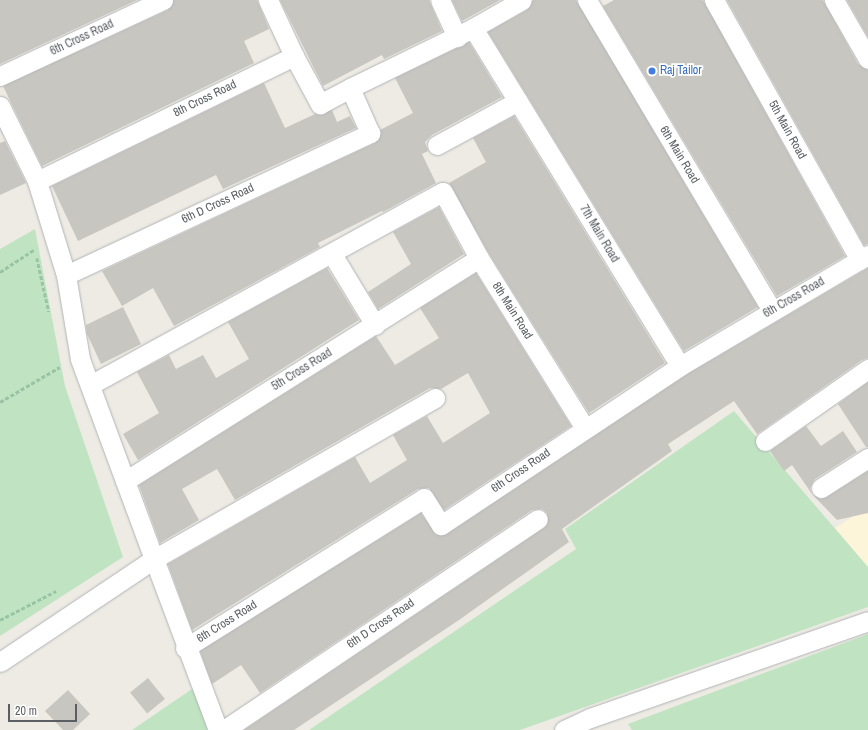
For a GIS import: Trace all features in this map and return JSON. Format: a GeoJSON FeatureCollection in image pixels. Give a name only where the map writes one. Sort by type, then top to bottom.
{"type":"FeatureCollection","features":[{"type":"Feature","properties":{"kind":"street","name":"6th Cross Road"},"geometry":{"type":"LineString","coordinates":[[0,76],[163,0]]}},
{"type":"Feature","properties":{"kind":"street"},"geometry":{"type":"LineString","coordinates":[[268,0],[294,56],[320,104],[465,32],[522,0]]}},
{"type":"Feature","properties":{"kind":"street"},"geometry":{"type":"LineString","coordinates":[[440,0],[465,32]]}},
{"type":"Feature","properties":{"kind":"street","name":"6th Main Road"},"geometry":{"type":"LineString","coordinates":[[587,0],[772,310]]}},
{"type":"Feature","properties":{"kind":"street","name":"5th Main Road"},"geometry":{"type":"LineString","coordinates":[[714,0],[864,257]]}},
{"type":"Feature","properties":{"kind":"street"},"geometry":{"type":"LineString","coordinates":[[834,0],[868,59]]}},
{"type":"Feature","properties":{"kind":"street","name":"7th Main Road"},"geometry":{"type":"LineString","coordinates":[[465,32],[518,101],[680,366]]}},
{"type":"Feature","properties":{"kind":"street","name":"8th Cross Road"},"geometry":{"type":"LineString","coordinates":[[37,181],[294,56]]}},
{"type":"Feature","properties":{"kind":"street","name":"6th D Cross Road"},"geometry":{"type":"LineString","coordinates":[[66,275],[370,133],[350,88]]}},
{"type":"Feature","properties":{"kind":"street"},"geometry":{"type":"LineString","coordinates":[[437,145],[518,101]]}},
{"type":"Feature","properties":{"kind":"street"},"geometry":{"type":"LineString","coordinates":[[0,106],[37,181],[66,275],[80,359],[154,559],[185,648],[218,730]]}},
{"type":"Feature","properties":{"kind":"street","name":"8th Main Road"},"geometry":{"type":"LineString","coordinates":[[332,254],[442,192],[479,258],[585,428]]}},
{"type":"Feature","properties":{"kind":"street"},"geometry":{"type":"LineString","coordinates":[[90,385],[332,254],[375,325]]}},
{"type":"Feature","properties":{"kind":"street","name":"6th Cross Road"},"geometry":{"type":"LineString","coordinates":[[185,648],[424,498],[441,524],[680,366],[772,310],[864,257]]}},
{"type":"Feature","properties":{"kind":"street","name":"5th Cross Road"},"geometry":{"type":"LineString","coordinates":[[125,481],[375,325],[479,258]]}},
{"type":"Feature","properties":{"kind":"street"},"geometry":{"type":"LineString","coordinates":[[765,441],[868,369]]}},
{"type":"Feature","properties":{"kind":"street"},"geometry":{"type":"LineString","coordinates":[[0,662],[154,559],[435,398]]}},
{"type":"Feature","properties":{"kind":"street"},"geometry":{"type":"LineString","coordinates":[[821,488],[868,458]]}},
{"type":"Feature","properties":{"kind":"street","name":"6th D Cross Road"},"geometry":{"type":"LineString","coordinates":[[224,730],[538,519]]}},
{"type":"Feature","properties":{"kind":"street"},"geometry":{"type":"LineString","coordinates":[[564,730],[594,724],[868,621]]}},
{"type":"Feature","properties":{"kind":"path"},"geometry":{"type":"LineString","coordinates":[[0,272],[35,248],[51,320]]}},
{"type":"Feature","properties":{"kind":"path"},"geometry":{"type":"LineString","coordinates":[[0,402],[63,365]]}},
{"type":"Feature","properties":{"kind":"path"},"geometry":{"type":"LineString","coordinates":[[0,620],[56,591]]}},
{"type":"Feature","properties":{"kind":"shaded area"},"geometry":{"type":"Polygon","coordinates":[[[868,507],[868,567],[835,528],[868,507]]]}},
{"type":"Feature","properties":{"kind":"green space"},"geometry":{"type":"Polygon","coordinates":[[[35,229],[65,386],[123,557],[0,636],[0,249],[35,229]]]}},
{"type":"Feature","properties":{"kind":"green space"},"geometry":{"type":"Polygon","coordinates":[[[734,411],[868,567],[868,607],[520,730],[309,730],[576,549],[565,529],[734,411]]]}},
{"type":"Feature","properties":{"kind":"green space"},"geometry":{"type":"Polygon","coordinates":[[[868,634],[868,730],[632,730],[628,724],[868,634]]]}},
{"type":"Feature","properties":{"kind":"green space"},"geometry":{"type":"Polygon","coordinates":[[[195,687],[213,730],[132,730],[195,687]]]}},
{"type":"Feature","properties":{"kind":"building"},"geometry":{"type":"Polygon","coordinates":[[[0,0],[137,0],[0,64],[0,0]]]}},
{"type":"Feature","properties":{"kind":"building"},"geometry":{"type":"Polygon","coordinates":[[[174,0],[257,0],[269,29],[244,41],[254,63],[42,166],[3,86],[168,10],[174,0]]]}},
{"type":"Feature","properties":{"kind":"building"},"geometry":{"type":"Polygon","coordinates":[[[280,0],[429,0],[442,31],[384,59],[382,55],[323,86],[280,0]]]}},
{"type":"Feature","properties":{"kind":"building"},"geometry":{"type":"Polygon","coordinates":[[[452,0],[500,0],[462,21],[452,0]]]}},
{"type":"Feature","properties":{"kind":"building"},"geometry":{"type":"Polygon","coordinates":[[[533,0],[576,0],[758,307],[684,351],[488,32],[527,10],[533,0]]]}},
{"type":"Feature","properties":{"kind":"building"},"geometry":{"type":"Polygon","coordinates":[[[614,0],[703,0],[845,256],[777,296],[603,6],[614,0]]]}},
{"type":"Feature","properties":{"kind":"building"},"geometry":{"type":"Polygon","coordinates":[[[727,0],[823,0],[858,64],[868,70],[868,244],[864,245],[727,0]]]}},
{"type":"Feature","properties":{"kind":"building"},"geometry":{"type":"Polygon","coordinates":[[[847,0],[868,0],[868,37],[847,0]]]}},
{"type":"Feature","properties":{"kind":"building"},"geometry":{"type":"Polygon","coordinates":[[[469,42],[502,97],[432,135],[425,142],[428,151],[422,154],[436,183],[383,212],[382,211],[318,243],[320,247],[174,326],[153,288],[122,306],[102,271],[375,143],[379,139],[380,130],[413,113],[395,78],[469,42]]]}},
{"type":"Feature","properties":{"kind":"building"},"geometry":{"type":"Polygon","coordinates":[[[264,83],[285,128],[315,114],[320,115],[332,110],[337,122],[350,116],[356,128],[223,189],[216,175],[78,241],[52,186],[264,83]]]}},
{"type":"Feature","properties":{"kind":"building"},"geometry":{"type":"Polygon","coordinates":[[[514,116],[665,363],[589,413],[488,252],[449,183],[486,162],[473,138],[514,116]]]}},
{"type":"Feature","properties":{"kind":"building"},"geometry":{"type":"Polygon","coordinates":[[[5,141],[26,183],[0,195],[0,143],[5,141]]]}},
{"type":"Feature","properties":{"kind":"building"},"geometry":{"type":"Polygon","coordinates":[[[439,207],[464,254],[378,309],[368,292],[411,264],[393,232],[439,207]]]}},
{"type":"Feature","properties":{"kind":"building"},"geometry":{"type":"Polygon","coordinates":[[[327,268],[359,320],[138,460],[123,434],[159,413],[137,372],[169,355],[176,369],[203,355],[216,378],[249,359],[228,322],[327,268]]]}},
{"type":"Feature","properties":{"kind":"building"},"geometry":{"type":"Polygon","coordinates":[[[868,268],[868,358],[862,360],[757,434],[734,401],[668,444],[672,451],[562,529],[569,542],[459,620],[294,730],[244,730],[544,528],[548,523],[547,513],[542,509],[532,510],[260,693],[241,665],[212,684],[200,651],[421,513],[436,535],[447,534],[686,375],[868,268]]]}},
{"type":"Feature","properties":{"kind":"building"},"geometry":{"type":"Polygon","coordinates":[[[476,273],[571,426],[444,510],[429,488],[418,489],[192,630],[168,564],[355,457],[370,483],[407,460],[393,435],[427,416],[443,443],[490,413],[468,373],[441,389],[430,388],[235,500],[217,469],[182,489],[199,520],[160,543],[139,485],[376,336],[395,365],[439,338],[420,308],[476,273]]]}},
{"type":"Feature","properties":{"kind":"building"},"geometry":{"type":"Polygon","coordinates":[[[123,307],[141,344],[101,364],[87,334],[86,325],[123,307]]]}},
{"type":"Feature","properties":{"kind":"building"},"geometry":{"type":"Polygon","coordinates":[[[868,382],[868,447],[866,447],[838,404],[868,382]]]}},
{"type":"Feature","properties":{"kind":"building"},"geometry":{"type":"Polygon","coordinates":[[[806,426],[821,446],[843,431],[857,452],[815,479],[810,488],[812,494],[792,465],[784,471],[770,451],[806,426]]]}},
{"type":"Feature","properties":{"kind":"building"},"geometry":{"type":"Polygon","coordinates":[[[868,471],[868,513],[837,520],[813,495],[821,499],[827,497],[868,471]]]}},
{"type":"Feature","properties":{"kind":"building"},"geometry":{"type":"Polygon","coordinates":[[[148,678],[165,699],[147,713],[130,692],[148,678]]]}},
{"type":"Feature","properties":{"kind":"building"},"geometry":{"type":"Polygon","coordinates":[[[68,690],[90,714],[73,730],[63,730],[45,711],[68,690]]]}},
{"type":"Feature","properties":{"kind":"place","name":"Raj Tailor"},"geometry":{"type":"Point","coordinates":[652,71]}}]}
